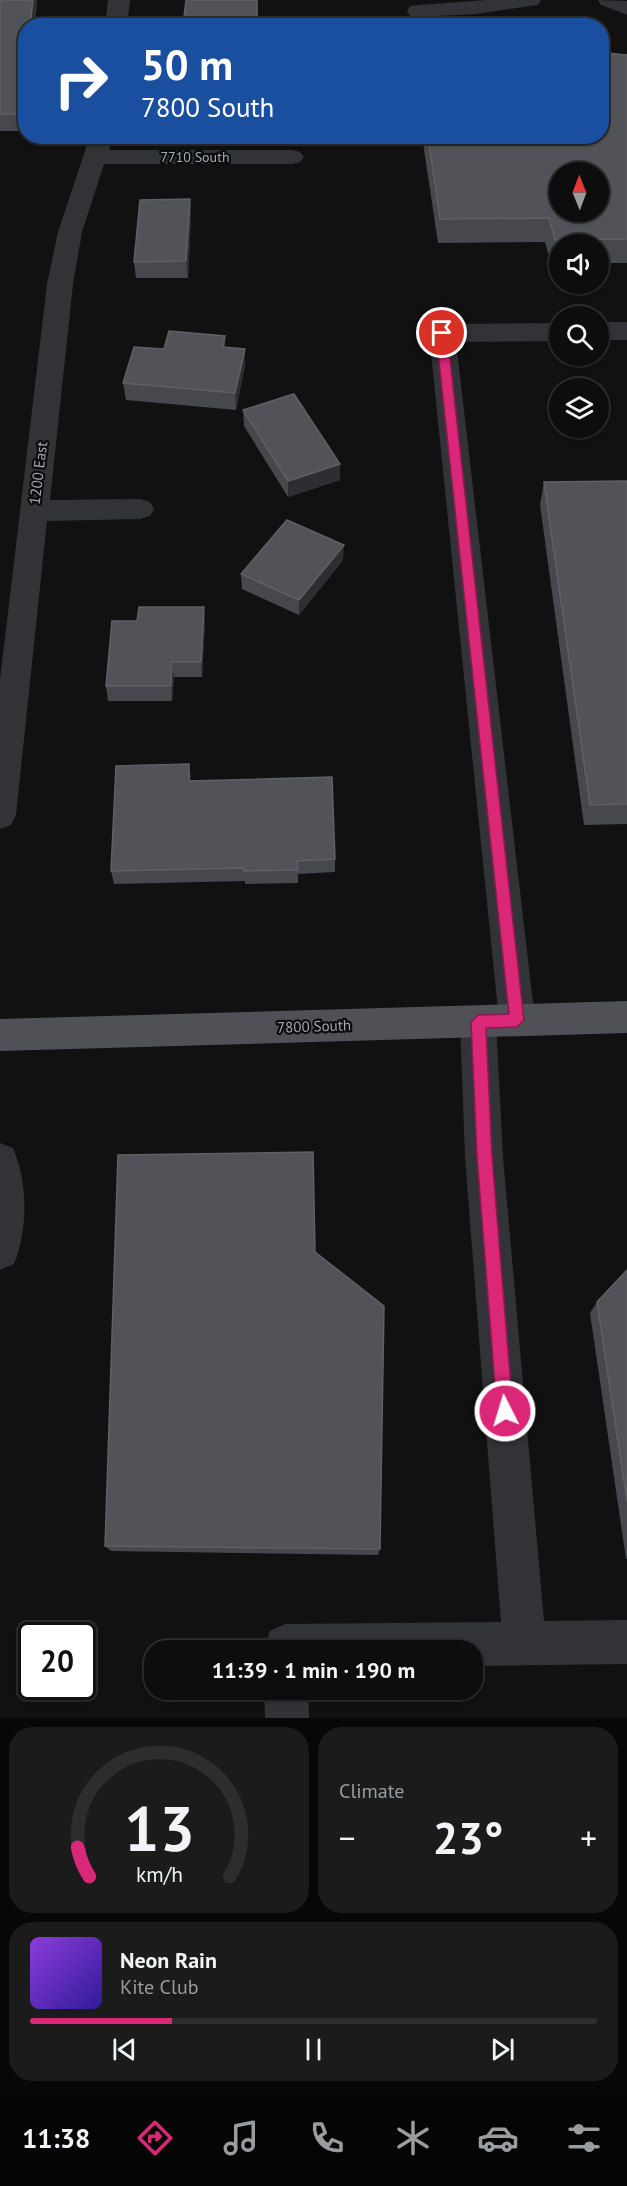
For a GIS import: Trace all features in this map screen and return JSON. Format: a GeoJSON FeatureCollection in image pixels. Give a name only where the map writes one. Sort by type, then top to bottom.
{"type":"FeatureCollection","features":[{"type":"Feature","properties":{"kind":"main road","name":"7800 South"},"geometry":{"type":"LineString","coordinates":[[0,1035],[627,1017]]}},
{"type":"Feature","properties":{"kind":"street"},"geometry":{"type":"LineString","coordinates":[[117,18],[119,0]]}},
{"type":"Feature","properties":{"kind":"street"},"geometry":{"type":"LineString","coordinates":[[418,11],[476,8],[530,0]]}},
{"type":"Feature","properties":{"kind":"street"},"geometry":{"type":"LineString","coordinates":[[609,0],[627,9]]}},
{"type":"Feature","properties":{"kind":"street","name":"7710 South"},"geometry":{"type":"LineString","coordinates":[[99,147],[292,157]]}},
{"type":"Feature","properties":{"kind":"street","name":"1200 East"},"geometry":{"type":"LineString","coordinates":[[0,815],[62,274],[70,232],[99,147]]}},
{"type":"Feature","properties":{"kind":"street"},"geometry":{"type":"LineString","coordinates":[[609,331],[627,331]]}},
{"type":"Feature","properties":{"kind":"street"},"geometry":{"type":"LineString","coordinates":[[517,1020],[442,333],[549,332]]}},
{"type":"Feature","properties":{"kind":"street"},"geometry":{"type":"LineString","coordinates":[[34,511],[140,509]]}},
{"type":"Feature","properties":{"kind":"street"},"geometry":{"type":"LineString","coordinates":[[478,1022],[484,1156],[524,1642]]}},
{"type":"Feature","properties":{"kind":"street"},"geometry":{"type":"LineString","coordinates":[[0,1161],[6,1193],[0,1251]]}},
{"type":"Feature","properties":{"kind":"street"},"geometry":{"type":"LineString","coordinates":[[483,1643],[627,1642]]}},
{"type":"Feature","properties":{"kind":"street"},"geometry":{"type":"LineString","coordinates":[[286,1700],[286,1718]]}},
{"type":"Feature","properties":{"kind":"building"},"geometry":{"type":"Polygon","coordinates":[[[0,0],[33,0],[31,18],[18,18],[18,114],[0,114],[0,0]]]}},
{"type":"Feature","properties":{"kind":"building"},"geometry":{"type":"Polygon","coordinates":[[[186,0],[257,0],[257,18],[184,18],[186,0]]]}},
{"type":"Feature","properties":{"kind":"building"},"geometry":{"type":"Polygon","coordinates":[[[609,53],[627,55],[627,239],[609,239],[609,234],[553,234],[550,222],[609,222],[609,162],[549,162],[549,218],[440,219],[429,144],[609,144],[609,53]]]}},
{"type":"Feature","properties":{"kind":"building"},"geometry":{"type":"Polygon","coordinates":[[[190,199],[186,261],[134,262],[140,200],[190,199]]]}},
{"type":"Feature","properties":{"kind":"building"},"geometry":{"type":"Polygon","coordinates":[[[169,331],[225,336],[223,347],[245,349],[235,393],[123,383],[134,347],[164,349],[169,331]]]}},
{"type":"Feature","properties":{"kind":"building"},"geometry":{"type":"Polygon","coordinates":[[[294,394],[340,464],[288,481],[243,410],[294,394]]]}},
{"type":"Feature","properties":{"kind":"building"},"geometry":{"type":"Polygon","coordinates":[[[627,481],[627,804],[590,805],[544,482],[627,481]]]}},
{"type":"Feature","properties":{"kind":"building"},"geometry":{"type":"Polygon","coordinates":[[[287,520],[344,545],[299,600],[241,574],[287,520]]]}},
{"type":"Feature","properties":{"kind":"building"},"geometry":{"type":"Polygon","coordinates":[[[139,607],[204,607],[201,662],[172,662],[171,686],[106,686],[112,621],[137,621],[139,607]]]}},
{"type":"Feature","properties":{"kind":"building"},"geometry":{"type":"Polygon","coordinates":[[[189,764],[189,781],[332,777],[335,859],[297,861],[298,870],[244,871],[244,868],[111,871],[116,766],[189,764]]]}},
{"type":"Feature","properties":{"kind":"building"},"geometry":{"type":"Polygon","coordinates":[[[313,1152],[315,1252],[384,1306],[380,1549],[105,1546],[118,1155],[313,1152]]]}},
{"type":"Feature","properties":{"kind":"building"},"geometry":{"type":"Polygon","coordinates":[[[627,1270],[627,1501],[597,1302],[627,1270]]]}},
{"type":"Feature","properties":{"kind":"route"},"geometry":{"type":"LineString","coordinates":[[442,333],[517,1020],[478,1022],[484,1156],[505,1411]]}}]}
